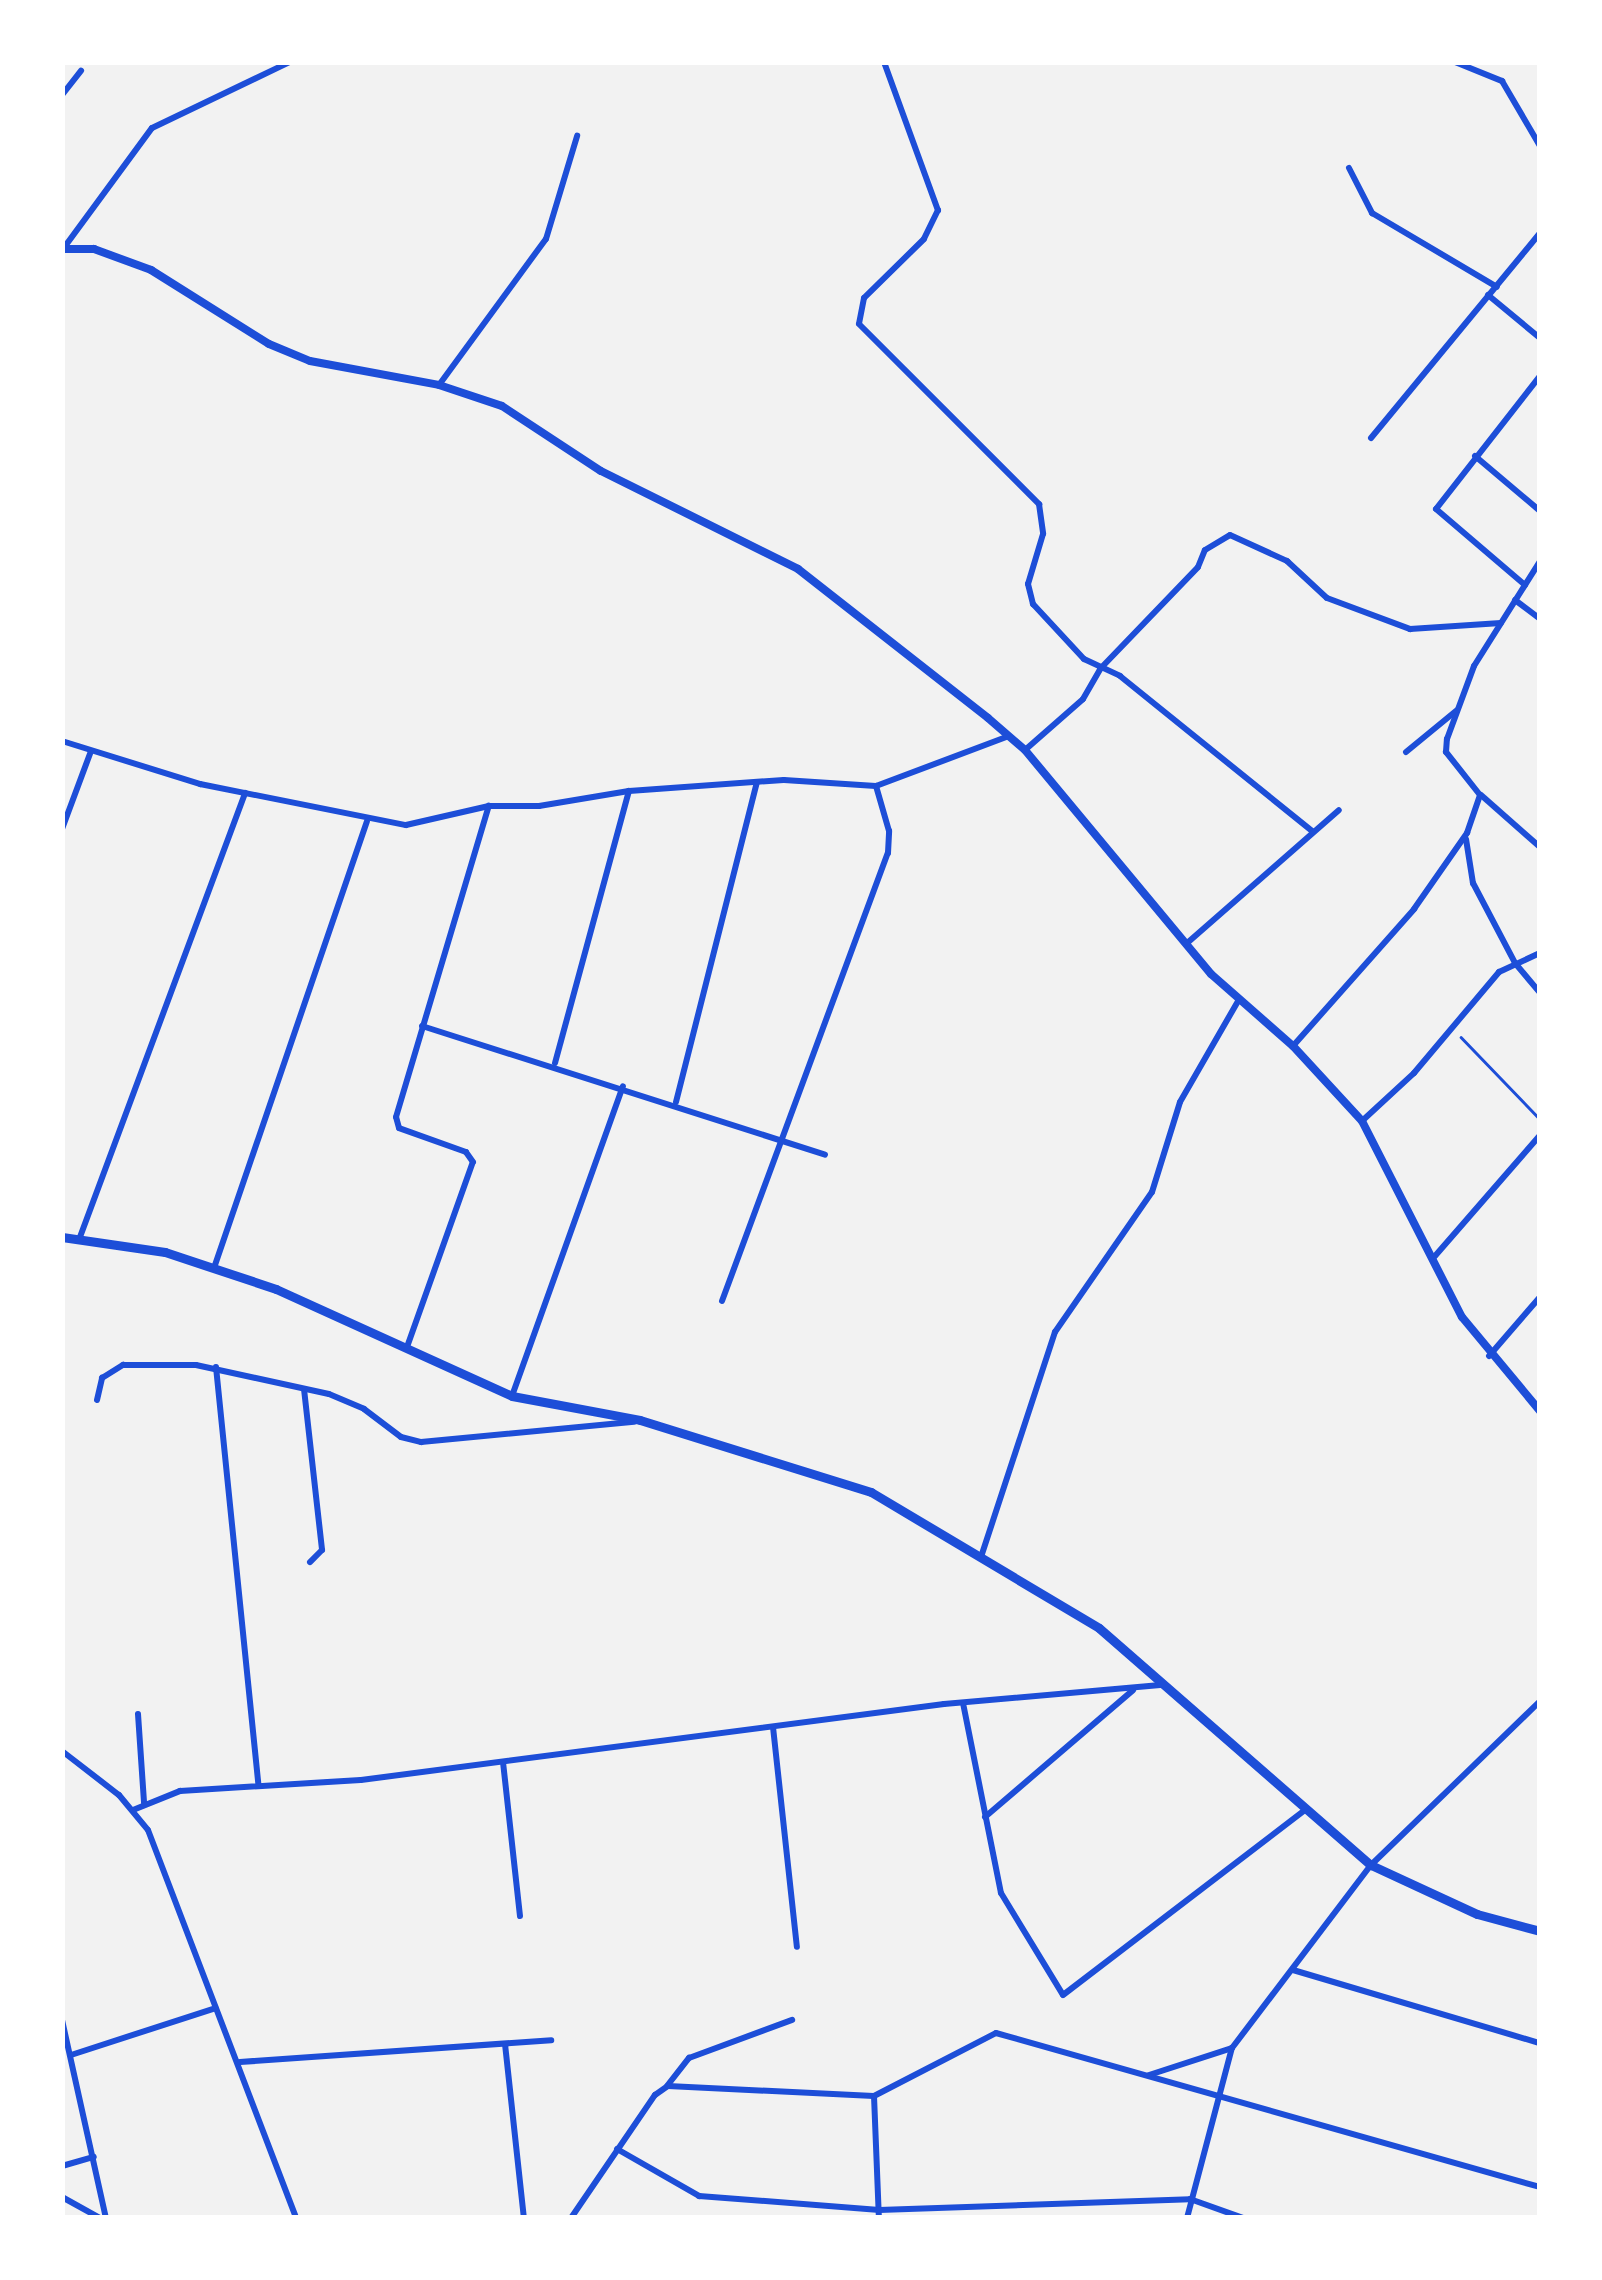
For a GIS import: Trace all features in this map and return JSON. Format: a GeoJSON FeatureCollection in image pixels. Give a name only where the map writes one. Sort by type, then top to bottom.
{"type":"FeatureCollection","features":[{"type":"Feature","properties":{"kind":"main road"},"geometry":{"type":"LineString","coordinates":[[62,1236],[214,1268],[406,1347],[512,1396],[640,1420],[871,1492],[980,1561],[1099,1628],[1372,1864],[1478,1914],[1540,1930]]}},
{"type":"Feature","properties":{"kind":"street"},"geometry":{"type":"LineString","coordinates":[[63,249],[152,128],[290,62]]}},
{"type":"Feature","properties":{"kind":"street"},"geometry":{"type":"LineString","coordinates":[[884,62],[938,210],[924,239],[864,298],[859,324],[1030,490],[1044,518],[1029,595],[1100,669],[1120,676],[1312,832]]}},
{"type":"Feature","properties":{"kind":"street"},"geometry":{"type":"LineString","coordinates":[[1455,62],[1502,81],[1540,146]]}},
{"type":"Feature","properties":{"kind":"street"},"geometry":{"type":"LineString","coordinates":[[62,96],[81,71]]}},
{"type":"Feature","properties":{"kind":"street"},"geometry":{"type":"LineString","coordinates":[[439,384],[546,239],[578,136]]}},
{"type":"Feature","properties":{"kind":"street"},"geometry":{"type":"LineString","coordinates":[[1349,168],[1372,213],[1497,287]]}},
{"type":"Feature","properties":{"kind":"street"},"geometry":{"type":"LineString","coordinates":[[1371,438],[1540,233]]}},
{"type":"Feature","properties":{"kind":"street"},"geometry":{"type":"LineString","coordinates":[[63,249],[94,249],[151,270],[269,344],[310,361],[439,384],[502,406],[600,471],[798,569],[1025,750],[1186,944],[1238,1001],[1293,1046],[1362,1121],[1435,1256],[1462,1317],[1489,1356],[1540,1411]]}},
{"type":"Feature","properties":{"kind":"street"},"geometry":{"type":"LineString","coordinates":[[1488,295],[1540,338]]}},
{"type":"Feature","properties":{"kind":"street"},"geometry":{"type":"LineString","coordinates":[[1525,585],[1438,513],[1439,501],[1540,376]]}},
{"type":"Feature","properties":{"kind":"street"},"geometry":{"type":"LineString","coordinates":[[1475,456],[1540,511]]}},
{"type":"Feature","properties":{"kind":"street"},"geometry":{"type":"LineString","coordinates":[[1025,750],[1083,699],[1100,669],[1198,567],[1205,550],[1230,536],[1276,554],[1327,598],[1410,629],[1501,623]]}},
{"type":"Feature","properties":{"kind":"street"},"geometry":{"type":"LineString","coordinates":[[1540,561],[1501,623],[1457,710],[1446,752],[1480,795],[1540,847]]}},
{"type":"Feature","properties":{"kind":"street"},"geometry":{"type":"LineString","coordinates":[[1515,600],[1540,619]]}},
{"type":"Feature","properties":{"kind":"street"},"geometry":{"type":"LineString","coordinates":[[1406,752],[1457,710]]}},
{"type":"Feature","properties":{"kind":"street"},"geometry":{"type":"LineString","coordinates":[[62,741],[245,793],[367,821],[430,824],[489,806],[539,806],[628,791],[757,783],[876,786],[1008,736]]}},
{"type":"Feature","properties":{"kind":"street"},"geometry":{"type":"LineString","coordinates":[[62,829],[91,751]]}},
{"type":"Feature","properties":{"kind":"street"},"geometry":{"type":"LineString","coordinates":[[676,1103],[757,783]]}},
{"type":"Feature","properties":{"kind":"street"},"geometry":{"type":"LineString","coordinates":[[722,1302],[888,853],[890,831],[876,786]]}},
{"type":"Feature","properties":{"kind":"street"},"geometry":{"type":"LineString","coordinates":[[554,1064],[628,791]]}},
{"type":"Feature","properties":{"kind":"street"},"geometry":{"type":"LineString","coordinates":[[80,1238],[245,793]]}},
{"type":"Feature","properties":{"kind":"street"},"geometry":{"type":"LineString","coordinates":[[1293,1046],[1414,909],[1467,833],[1480,795]]}},
{"type":"Feature","properties":{"kind":"street"},"geometry":{"type":"LineString","coordinates":[[406,1347],[470,1174],[470,1154],[397,1125],[422,1026],[489,806]]}},
{"type":"Feature","properties":{"kind":"street"},"geometry":{"type":"LineString","coordinates":[[1186,944],[1339,810]]}},
{"type":"Feature","properties":{"kind":"street"},"geometry":{"type":"LineString","coordinates":[[214,1268],[367,821]]}},
{"type":"Feature","properties":{"kind":"street"},"geometry":{"type":"LineString","coordinates":[[1467,833],[1473,884],[1515,963],[1540,993]]}},
{"type":"Feature","properties":{"kind":"street"},"geometry":{"type":"LineString","coordinates":[[1362,1121],[1515,963],[1540,952]]}},
{"type":"Feature","properties":{"kind":"street"},"geometry":{"type":"LineString","coordinates":[[980,1561],[1056,1332],[1152,1192],[1180,1102],[1238,1001]]}},
{"type":"Feature","properties":{"kind":"street"},"geometry":{"type":"LineString","coordinates":[[422,1026],[623,1086],[825,1155]]}},
{"type":"Feature","properties":{"kind":"street"},"geometry":{"type":"LineString","coordinates":[[512,1396],[623,1086]]}},
{"type":"Feature","properties":{"kind":"street"},"geometry":{"type":"LineString","coordinates":[[1435,1256],[1540,1135]]}},
{"type":"Feature","properties":{"kind":"street"},"geometry":{"type":"LineString","coordinates":[[1489,1356],[1540,1297]]}},
{"type":"Feature","properties":{"kind":"street"},"geometry":{"type":"LineString","coordinates":[[97,1400],[102,1378],[123,1366],[216,1367],[348,1401],[400,1437],[421,1442],[640,1420]]}},
{"type":"Feature","properties":{"kind":"street"},"geometry":{"type":"LineString","coordinates":[[216,1367],[258,1783]]}},
{"type":"Feature","properties":{"kind":"street"},"geometry":{"type":"LineString","coordinates":[[304,1389],[322,1550],[310,1562]]}},
{"type":"Feature","properties":{"kind":"street"},"geometry":{"type":"LineString","coordinates":[[133,1810],[180,1791],[258,1783],[361,1780],[963,1702],[1163,1685]]}},
{"type":"Feature","properties":{"kind":"street"},"geometry":{"type":"LineString","coordinates":[[986,1817],[1134,1689]]}},
{"type":"Feature","properties":{"kind":"street"},"geometry":{"type":"LineString","coordinates":[[1187,2218],[1232,2048],[1372,1864],[1540,1701]]}},
{"type":"Feature","properties":{"kind":"street"},"geometry":{"type":"LineString","coordinates":[[963,1702],[1001,1893],[1056,1990],[1067,1995],[1306,1809]]}},
{"type":"Feature","properties":{"kind":"street"},"geometry":{"type":"LineString","coordinates":[[138,1714],[144,1803]]}},
{"type":"Feature","properties":{"kind":"street"},"geometry":{"type":"LineString","coordinates":[[773,1727],[797,1947]]}},
{"type":"Feature","properties":{"kind":"street"},"geometry":{"type":"LineString","coordinates":[[62,1751],[133,1810],[171,1882],[296,2218]]}},
{"type":"Feature","properties":{"kind":"street"},"geometry":{"type":"LineString","coordinates":[[503,1762],[520,1916]]}},
{"type":"Feature","properties":{"kind":"street"},"geometry":{"type":"LineString","coordinates":[[1293,1970],[1540,2042]]}},
{"type":"Feature","properties":{"kind":"street"},"geometry":{"type":"LineString","coordinates":[[71,2055],[216,2008]]}},
{"type":"Feature","properties":{"kind":"street"},"geometry":{"type":"LineString","coordinates":[[62,2020],[94,2158],[103,2218]]}},
{"type":"Feature","properties":{"kind":"street"},"geometry":{"type":"LineString","coordinates":[[572,2218],[655,2094],[666,2087],[689,2058],[792,2020]]}},
{"type":"Feature","properties":{"kind":"street"},"geometry":{"type":"LineString","coordinates":[[666,2087],[874,2096],[996,2033],[1540,2187]]}},
{"type":"Feature","properties":{"kind":"street"},"geometry":{"type":"LineString","coordinates":[[240,2062],[551,2040]]}},
{"type":"Feature","properties":{"kind":"street"},"geometry":{"type":"LineString","coordinates":[[505,2044],[524,2218]]}},
{"type":"Feature","properties":{"kind":"street"},"geometry":{"type":"LineString","coordinates":[[1148,2075],[1232,2048]]}},
{"type":"Feature","properties":{"kind":"street"},"geometry":{"type":"LineString","coordinates":[[874,2096],[879,2214]]}},
{"type":"Feature","properties":{"kind":"street"},"geometry":{"type":"LineString","coordinates":[[617,2149],[696,2195],[879,2214],[1190,2200],[1243,2218]]}},
{"type":"Feature","properties":{"kind":"street"},"geometry":{"type":"LineString","coordinates":[[62,2166],[94,2158]]}},
{"type":"Feature","properties":{"kind":"street"},"geometry":{"type":"LineString","coordinates":[[62,2196],[103,2218]]}},
{"type":"Feature","properties":{"kind":"path"},"geometry":{"type":"LineString","coordinates":[[1453,1029],[1540,1119]]}}]}
